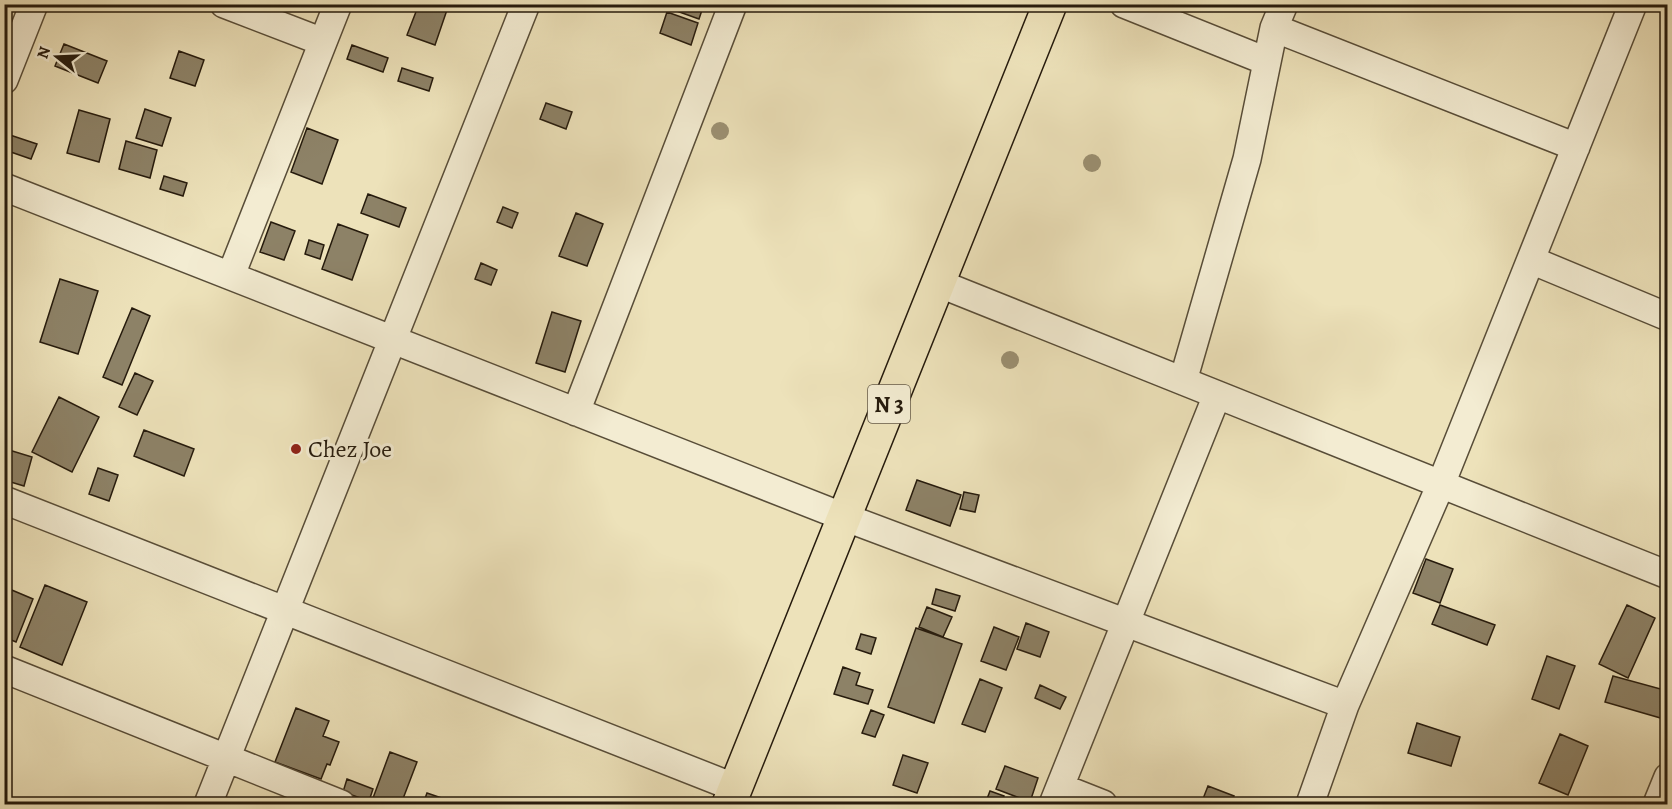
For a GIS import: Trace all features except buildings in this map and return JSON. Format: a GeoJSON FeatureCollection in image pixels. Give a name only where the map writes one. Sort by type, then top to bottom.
{"type":"FeatureCollection","features":[{"type":"Feature","properties":{"kind":"main road","name":"N 3"},"geometry":{"type":"LineString","coordinates":[[733,796],[1050,4]]}},
{"type":"Feature","properties":{"kind":"street"},"geometry":{"type":"LineString","coordinates":[[4,80],[34,4]]}},
{"type":"Feature","properties":{"kind":"street"},"geometry":{"type":"LineString","coordinates":[[224,4],[323,42]]}},
{"type":"Feature","properties":{"kind":"street"},"geometry":{"type":"LineString","coordinates":[[231,275],[338,4]]}},
{"type":"Feature","properties":{"kind":"street"},"geometry":{"type":"LineString","coordinates":[[208,804],[526,4]]}},
{"type":"Feature","properties":{"kind":"street"},"geometry":{"type":"LineString","coordinates":[[576,412],[733,4]]}},
{"type":"Feature","properties":{"kind":"street"},"geometry":{"type":"LineString","coordinates":[[1124,4],[1266,61]]}},
{"type":"Feature","properties":{"kind":"street"},"geometry":{"type":"LineString","coordinates":[[1310,804],[1345,705],[1441,484],[1633,4]]}},
{"type":"Feature","properties":{"kind":"street"},"geometry":{"type":"LineString","coordinates":[[1183,381],[1247,159],[1266,61],[1279,16],[1576,147]]}},
{"type":"Feature","properties":{"kind":"street"},"geometry":{"type":"LineString","coordinates":[[4,187],[844,517],[1127,621],[1345,705]]}},
{"type":"Feature","properties":{"kind":"street"},"geometry":{"type":"LineString","coordinates":[[1531,260],[1668,317]]}},
{"type":"Feature","properties":{"kind":"street"},"geometry":{"type":"LineString","coordinates":[[938,284],[1668,574]]}},
{"type":"Feature","properties":{"kind":"street"},"geometry":{"type":"LineString","coordinates":[[1103,804],[1056,796],[1217,395]]}},
{"type":"Feature","properties":{"kind":"street"},"geometry":{"type":"LineString","coordinates":[[4,500],[285,612],[733,796]]}},
{"type":"Feature","properties":{"kind":"street"},"geometry":{"type":"LineString","coordinates":[[4,669],[341,804]]}},
{"type":"Feature","properties":{"kind":"street"},"geometry":{"type":"LineString","coordinates":[[1657,804],[1668,777]]}},
{"type":"Feature","properties":{"kind":"place","name":"Chez Joe"},"geometry":{"type":"Point","coordinates":[296,449]}}]}
